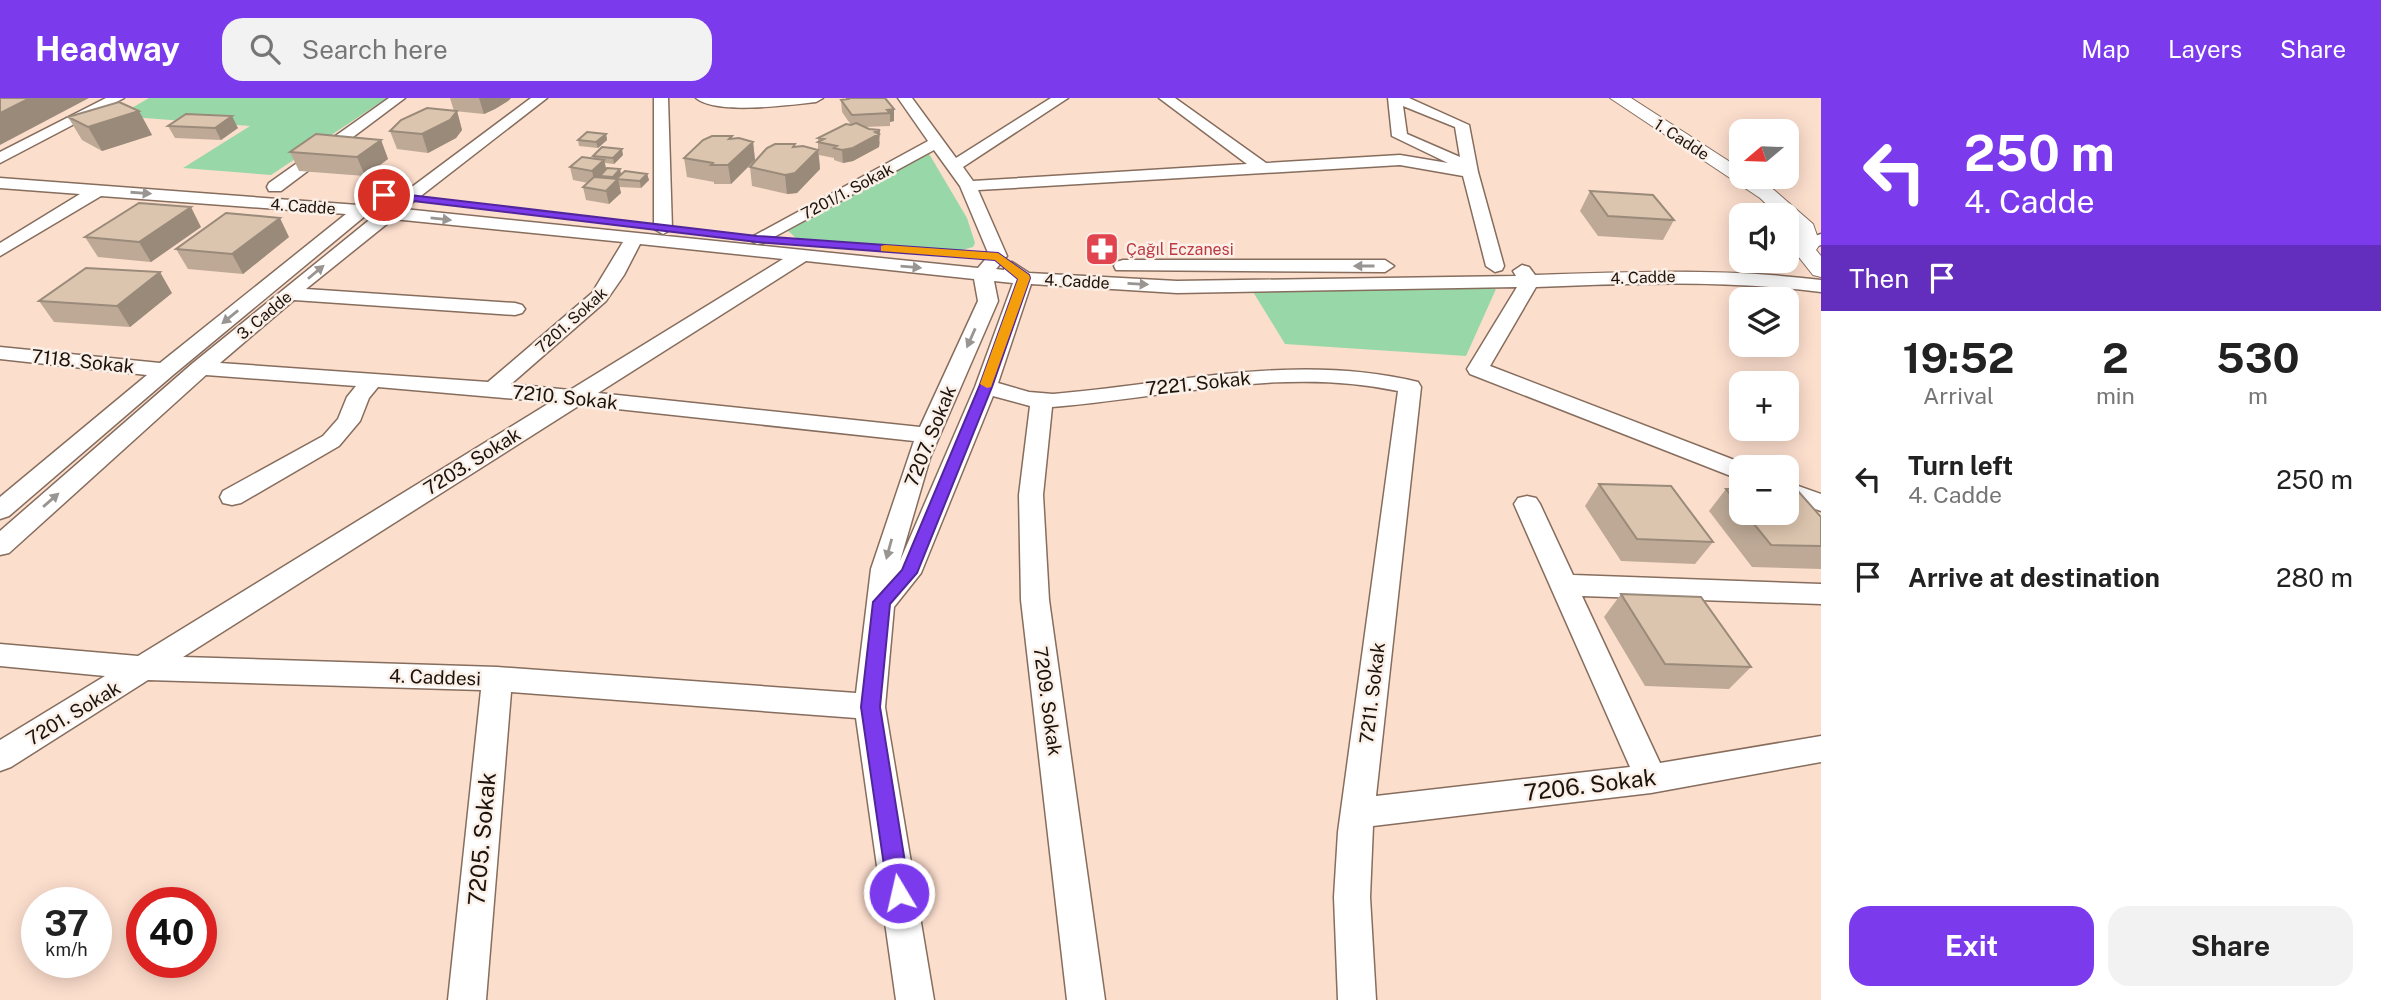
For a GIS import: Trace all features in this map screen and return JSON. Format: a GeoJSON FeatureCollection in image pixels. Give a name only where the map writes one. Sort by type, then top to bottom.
{"type":"FeatureCollection","features":[{"type":"Feature","properties":{"kind":"main road","name":"1. Cadde"},"geometry":{"type":"LineString","coordinates":[[1619,98],[1767,194],[1805,229],[1815,242],[1805,251],[1821,270]]}},
{"type":"Feature","properties":{"kind":"main road","name":"1. Cadde"},"geometry":{"type":"LineString","coordinates":[[1641,98],[1729,154]]}},
{"type":"Feature","properties":{"kind":"main road"},"geometry":{"type":"LineString","coordinates":[[1784,189],[1810,205]]}},
{"type":"Feature","properties":{"kind":"street"},"geometry":{"type":"LineString","coordinates":[[0,158],[117,98]]}},
{"type":"Feature","properties":{"kind":"street"},"geometry":{"type":"LineString","coordinates":[[275,187],[398,98]]}},
{"type":"Feature","properties":{"kind":"street","name":"3. Cadde"},"geometry":{"type":"LineString","coordinates":[[0,546],[289,294],[385,204],[518,98]]}},
{"type":"Feature","properties":{"kind":"street","name":"3. Cadde"},"geometry":{"type":"LineString","coordinates":[[0,510],[360,211],[408,198],[540,98]]}},
{"type":"Feature","properties":{"kind":"street"},"geometry":{"type":"LineString","coordinates":[[661,98],[663,229]]}},
{"type":"Feature","properties":{"kind":"street"},"geometry":{"type":"LineString","coordinates":[[702,98],[748,104],[816,98]]}},
{"type":"Feature","properties":{"kind":"street"},"geometry":{"type":"LineString","coordinates":[[905,98],[968,186],[990,265],[1024,278]]}},
{"type":"Feature","properties":{"kind":"street"},"geometry":{"type":"LineString","coordinates":[[954,166],[1061,98]]}},
{"type":"Feature","properties":{"kind":"street"},"geometry":{"type":"LineString","coordinates":[[1166,98],[1262,168]]}},
{"type":"Feature","properties":{"kind":"street"},"geometry":{"type":"LineString","coordinates":[[1470,172],[1450,157],[1400,136],[1396,98],[1462,125],[1470,172],[1494,266]]}},
{"type":"Feature","properties":{"kind":"street","name":"7201/1. Sokak"},"geometry":{"type":"LineString","coordinates":[[757,239],[937,142]]}},
{"type":"Feature","properties":{"kind":"street"},"geometry":{"type":"LineString","coordinates":[[968,186],[1400,160],[1470,172]]}},
{"type":"Feature","properties":{"kind":"street","name":"4. Cadde"},"geometry":{"type":"LineString","coordinates":[[0,165],[275,187],[634,239],[801,256],[990,265],[1024,262],[1167,267],[1494,266],[1524,274],[1765,279],[1821,286]]}},
{"type":"Feature","properties":{"kind":"street","name":"4. Cadde"},"geometry":{"type":"LineString","coordinates":[[0,183],[360,211]]}},
{"type":"Feature","properties":{"kind":"street"},"geometry":{"type":"LineString","coordinates":[[0,196],[21,184]]}},
{"type":"Feature","properties":{"kind":"street"},"geometry":{"type":"LineString","coordinates":[[0,251],[98,190]]}},
{"type":"Feature","properties":{"kind":"street","name":"4. Cadde"},"geometry":{"type":"LineString","coordinates":[[408,198],[990,265]]}},
{"type":"Feature","properties":{"kind":"street","name":"7201. Sokak"},"geometry":{"type":"LineString","coordinates":[[493,389],[599,297],[615,275],[634,239]]}},
{"type":"Feature","properties":{"kind":"street","name":"7203. Sokak"},"geometry":{"type":"LineString","coordinates":[[145,668],[801,256]]}},
{"type":"Feature","properties":{"kind":"street","name":"4. Cadde"},"geometry":{"type":"LineString","coordinates":[[1024,278],[1177,287],[1524,274],[1729,262]]}},
{"type":"Feature","properties":{"kind":"street","name":"7207. Sokak"},"geometry":{"type":"LineString","coordinates":[[915,1000],[870,707],[884,569],[891,539],[928,435],[988,301],[990,265]]}},
{"type":"Feature","properties":{"kind":"street"},"geometry":{"type":"LineString","coordinates":[[1524,274],[1478,369],[1729,467]]}},
{"type":"Feature","properties":{"kind":"street","name":"7207. Sokak"},"geometry":{"type":"LineString","coordinates":[[882,602],[908,573],[986,387],[1024,278]]}},
{"type":"Feature","properties":{"kind":"street"},"geometry":{"type":"LineString","coordinates":[[289,294],[514,309]]}},
{"type":"Feature","properties":{"kind":"street","name":"7118. Sokak"},"geometry":{"type":"LineString","coordinates":[[0,353],[166,370]]}},
{"type":"Feature","properties":{"kind":"street","name":"7210. Sokak"},"geometry":{"type":"LineString","coordinates":[[201,368],[493,389],[928,435]]}},
{"type":"Feature","properties":{"kind":"street","name":"7221. Sokak"},"geometry":{"type":"LineString","coordinates":[[986,387],[1042,401],[1198,382],[1294,375],[1349,374],[1375,377],[1410,387]]}},
{"type":"Feature","properties":{"kind":"street"},"geometry":{"type":"LineString","coordinates":[[232,497],[331,441],[349,421],[358,397],[372,380]]}},
{"type":"Feature","properties":{"kind":"street","name":"7211. Sokak"},"geometry":{"type":"LineString","coordinates":[[1357,1000],[1352,897],[1358,813],[1410,387]]}},
{"type":"Feature","properties":{"kind":"street","name":"7209. Sokak"},"geometry":{"type":"LineString","coordinates":[[1042,401],[1031,495],[1035,600],[1086,1000]]}},
{"type":"Feature","properties":{"kind":"street"},"geometry":{"type":"LineString","coordinates":[[1799,495],[1821,503]]}},
{"type":"Feature","properties":{"kind":"street"},"geometry":{"type":"LineString","coordinates":[[1527,504],[1651,779]]}},
{"type":"Feature","properties":{"kind":"street"},"geometry":{"type":"LineString","coordinates":[[1564,586],[1821,594]]}},
{"type":"Feature","properties":{"kind":"street","name":"4. Caddesi"},"geometry":{"type":"LineString","coordinates":[[0,654],[145,668],[497,679],[870,707]]}},
{"type":"Feature","properties":{"kind":"street","name":"7201. Sokak"},"geometry":{"type":"LineString","coordinates":[[0,757],[145,668]]}},
{"type":"Feature","properties":{"kind":"street","name":"7205. Sokak"},"geometry":{"type":"LineString","coordinates":[[467,1000],[497,679]]}},
{"type":"Feature","properties":{"kind":"street","name":"7206. Sokak"},"geometry":{"type":"LineString","coordinates":[[1358,813],[1651,779],[1821,749]]}},
{"type":"Feature","properties":{"kind":"green space"},"geometry":{"type":"Polygon","coordinates":[[[149,98],[387,98],[271,175],[183,168],[250,126],[118,116],[149,98]]]}},
{"type":"Feature","properties":{"kind":"green space"},"geometry":{"type":"Polygon","coordinates":[[[928,152],[967,218],[975,243],[973,247],[959,251],[796,238],[787,230],[928,152]]]}},
{"type":"Feature","properties":{"kind":"green space"},"geometry":{"type":"Polygon","coordinates":[[[1250,287],[1496,289],[1466,356],[1285,344],[1250,287]]]}},
{"type":"Feature","properties":{"kind":"building"},"geometry":{"type":"Polygon","coordinates":[[[0,98],[30,98],[0,113],[0,98]]]}},
{"type":"Feature","properties":{"kind":"building"},"geometry":{"type":"Polygon","coordinates":[[[885,98],[894,109],[887,110],[890,113],[852,115],[841,100],[885,98]]]}},
{"type":"Feature","properties":{"kind":"building"},"geometry":{"type":"Polygon","coordinates":[[[119,102],[139,111],[88,127],[68,117],[119,102]]]}},
{"type":"Feature","properties":{"kind":"building"},"geometry":{"type":"Polygon","coordinates":[[[427,108],[457,111],[450,120],[422,134],[390,131],[401,120],[427,108]]]}},
{"type":"Feature","properties":{"kind":"building"},"geometry":{"type":"Polygon","coordinates":[[[186,114],[232,116],[215,128],[168,126],[186,114]]]}},
{"type":"Feature","properties":{"kind":"building"},"geometry":{"type":"Polygon","coordinates":[[[856,123],[869,129],[880,130],[875,132],[879,134],[853,148],[842,150],[834,148],[837,146],[818,142],[824,139],[818,138],[846,124],[856,123]]]}},
{"type":"Feature","properties":{"kind":"building"},"geometry":{"type":"Polygon","coordinates":[[[587,132],[606,134],[596,142],[578,140],[587,132]]]}},
{"type":"Feature","properties":{"kind":"building"},"geometry":{"type":"Polygon","coordinates":[[[316,134],[381,140],[357,157],[290,152],[316,134]]]}},
{"type":"Feature","properties":{"kind":"building"},"geometry":{"type":"Polygon","coordinates":[[[712,136],[732,136],[729,139],[739,138],[753,142],[728,165],[711,165],[713,163],[684,158],[703,140],[712,136]]]}},
{"type":"Feature","properties":{"kind":"building"},"geometry":{"type":"Polygon","coordinates":[[[775,144],[795,144],[793,147],[803,146],[818,150],[795,173],[785,175],[750,167],[767,148],[775,144]]]}},
{"type":"Feature","properties":{"kind":"building"},"geometry":{"type":"Polygon","coordinates":[[[602,147],[622,149],[613,158],[593,156],[602,147]]]}},
{"type":"Feature","properties":{"kind":"building"},"geometry":{"type":"Polygon","coordinates":[[[582,157],[604,160],[592,171],[570,167],[582,157]]]}},
{"type":"Feature","properties":{"kind":"building"},"geometry":{"type":"Polygon","coordinates":[[[607,168],[620,169],[613,177],[600,176],[607,168]]]}},
{"type":"Feature","properties":{"kind":"building"},"geometry":{"type":"Polygon","coordinates":[[[625,171],[647,174],[640,181],[616,179],[625,171]]]}},
{"type":"Feature","properties":{"kind":"building"},"geometry":{"type":"Polygon","coordinates":[[[594,177],[618,179],[606,191],[583,187],[594,177]]]}},
{"type":"Feature","properties":{"kind":"building"},"geometry":{"type":"Polygon","coordinates":[[[1590,191],[1653,195],[1674,220],[1608,216],[1590,191]]]}},
{"type":"Feature","properties":{"kind":"building"},"geometry":{"type":"Polygon","coordinates":[[[139,203],[191,207],[139,242],[85,237],[139,203]]]}},
{"type":"Feature","properties":{"kind":"building"},"geometry":{"type":"Polygon","coordinates":[[[226,213],[280,218],[232,254],[176,249],[226,213]]]}},
{"type":"Feature","properties":{"kind":"building"},"geometry":{"type":"Polygon","coordinates":[[[86,268],[160,272],[117,306],[39,301],[86,268]]]}},
{"type":"Feature","properties":{"kind":"building"},"geometry":{"type":"Polygon","coordinates":[[[1599,484],[1671,486],[1713,542],[1637,539],[1599,484]]]}},
{"type":"Feature","properties":{"kind":"building"},"geometry":{"type":"Polygon","coordinates":[[[1799,492],[1821,517],[1821,546],[1771,545],[1755,525],[1799,525],[1799,492]]]}},
{"type":"Feature","properties":{"kind":"building"},"geometry":{"type":"Polygon","coordinates":[[[1621,594],[1701,597],[1751,667],[1665,664],[1621,594]]]}},
{"type":"Feature","properties":{"kind":"slow traffic"},"geometry":{"type":"LineString","coordinates":[[885,248],[998,256],[1024,278],[987,384]]}},
{"type":"Feature","properties":{"kind":"place","name":"Çağıl Eczanesi"},"geometry":{"type":"Point","coordinates":[1102,249]}},
{"type":"Feature","properties":{"kind":"route"},"geometry":{"type":"LineString","coordinates":[[384,195],[757,239],[998,256],[1024,278],[986,387],[908,573],[882,602],[870,707],[899,893]]}}]}
